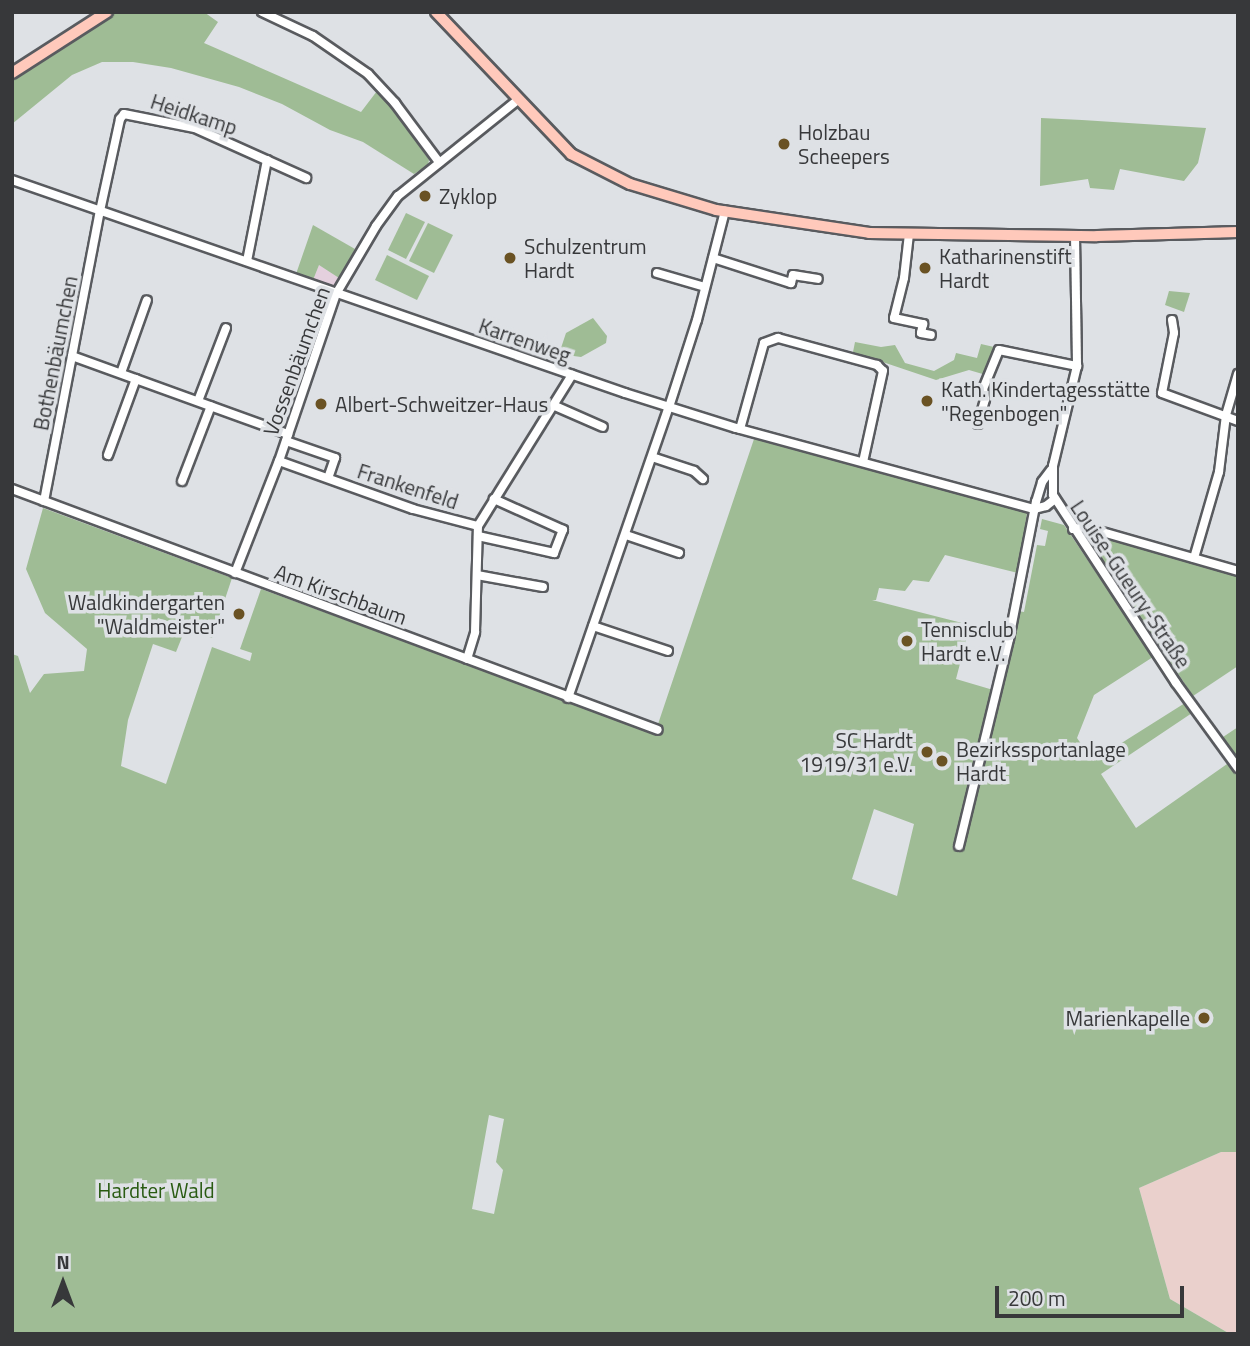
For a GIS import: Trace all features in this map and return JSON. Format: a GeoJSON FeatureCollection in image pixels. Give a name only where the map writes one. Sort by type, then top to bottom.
{"type":"FeatureCollection","features":[{"type":"Feature","properties":{"kind":"main road"},"geometry":{"type":"LineString","coordinates":[[12,73],[107,12]]}},
{"type":"Feature","properties":{"kind":"main road"},"geometry":{"type":"LineString","coordinates":[[436,12],[571,154],[598,170],[643,189],[725,212],[810,226],[909,234],[1074,236],[1238,232]]}},
{"type":"Feature","properties":{"kind":"street"},"geometry":{"type":"LineString","coordinates":[[262,12],[313,36],[368,74],[395,103],[439,162]]}},
{"type":"Feature","properties":{"kind":"street","name":"Vossenbäumchen"},"geometry":{"type":"LineString","coordinates":[[235,573],[279,461],[336,294],[387,208],[439,162],[518,100]]}},
{"type":"Feature","properties":{"kind":"street","name":"Heidkamp"},"geometry":{"type":"LineString","coordinates":[[100,212],[120,120],[124,114],[195,128],[306,178]]}},
{"type":"Feature","properties":{"kind":"street"},"geometry":{"type":"LineString","coordinates":[[247,261],[267,160]]}},
{"type":"Feature","properties":{"kind":"street","name":"Karrenweg"},"geometry":{"type":"LineString","coordinates":[[12,180],[669,407],[863,462],[1035,505]]}},
{"type":"Feature","properties":{"kind":"street","name":"Bothenbäumchen"},"geometry":{"type":"LineString","coordinates":[[44,501],[100,212]]}},
{"type":"Feature","properties":{"kind":"street"},"geometry":{"type":"LineString","coordinates":[[568,698],[669,407],[725,212]]}},
{"type":"Feature","properties":{"kind":"street"},"geometry":{"type":"LineString","coordinates":[[909,234],[904,278],[894,318],[923,324],[921,333],[931,335]]}},
{"type":"Feature","properties":{"kind":"street","name":"Louise-Gueury-Straße"},"geometry":{"type":"LineString","coordinates":[[1074,236],[1077,366],[1053,466],[1051,485],[1055,499],[1238,768]]}},
{"type":"Feature","properties":{"kind":"street"},"geometry":{"type":"LineString","coordinates":[[713,258],[791,283],[793,275],[818,279]]}},
{"type":"Feature","properties":{"kind":"street"},"geometry":{"type":"LineString","coordinates":[[657,273],[705,287]]}},
{"type":"Feature","properties":{"kind":"street"},"geometry":{"type":"LineString","coordinates":[[121,373],[147,300]]}},
{"type":"Feature","properties":{"kind":"street"},"geometry":{"type":"LineString","coordinates":[[1172,320],[1174,333],[1162,393],[1238,421]]}},
{"type":"Feature","properties":{"kind":"street"},"geometry":{"type":"LineString","coordinates":[[198,401],[226,328]]}},
{"type":"Feature","properties":{"kind":"street"},"geometry":{"type":"LineString","coordinates":[[740,429],[764,343],[770,339],[787,340],[877,365],[883,371],[863,462]]}},
{"type":"Feature","properties":{"kind":"street"},"geometry":{"type":"LineString","coordinates":[[978,424],[985,399],[983,389],[999,350],[1077,366]]}},
{"type":"Feature","properties":{"kind":"street"},"geometry":{"type":"LineString","coordinates":[[72,356],[198,401],[287,437]]}},
{"type":"Feature","properties":{"kind":"street"},"geometry":{"type":"LineString","coordinates":[[467,659],[475,632],[478,526],[555,406],[572,374]]}},
{"type":"Feature","properties":{"kind":"street"},"geometry":{"type":"LineString","coordinates":[[1194,558],[1219,472],[1226,415],[1238,374]]}},
{"type":"Feature","properties":{"kind":"street"},"geometry":{"type":"LineString","coordinates":[[108,455],[136,379]]}},
{"type":"Feature","properties":{"kind":"street"},"geometry":{"type":"LineString","coordinates":[[182,481],[211,406]]}},
{"type":"Feature","properties":{"kind":"street"},"geometry":{"type":"LineString","coordinates":[[555,406],[603,428]]}},
{"type":"Feature","properties":{"kind":"street","name":"Frankenfeld"},"geometry":{"type":"LineString","coordinates":[[287,437],[335,458],[328,478]]}},
{"type":"Feature","properties":{"kind":"street"},"geometry":{"type":"LineString","coordinates":[[652,457],[694,471],[703,479]]}},
{"type":"Feature","properties":{"kind":"street","name":"Frankenfeld"},"geometry":{"type":"LineString","coordinates":[[279,461],[414,509],[478,526]]}},
{"type":"Feature","properties":{"kind":"street"},"geometry":{"type":"LineString","coordinates":[[959,846],[1009,640],[1035,505],[1042,482],[1053,466]]}},
{"type":"Feature","properties":{"kind":"street","name":"Am Kirschbaum"},"geometry":{"type":"LineString","coordinates":[[12,489],[658,730]]}},
{"type":"Feature","properties":{"kind":"street"},"geometry":{"type":"LineString","coordinates":[[478,536],[554,553],[563,530],[494,499]]}},
{"type":"Feature","properties":{"kind":"street"},"geometry":{"type":"LineString","coordinates":[[1035,505],[1046,506],[1055,499]]}},
{"type":"Feature","properties":{"kind":"street"},"geometry":{"type":"LineString","coordinates":[[1073,529],[1085,527],[1238,570]]}},
{"type":"Feature","properties":{"kind":"street"},"geometry":{"type":"LineString","coordinates":[[626,535],[679,554]]}},
{"type":"Feature","properties":{"kind":"street"},"geometry":{"type":"LineString","coordinates":[[477,575],[543,587]]}},
{"type":"Feature","properties":{"kind":"street"},"geometry":{"type":"LineString","coordinates":[[593,626],[668,651]]}},
{"type":"Feature","properties":{"kind":"shaded area"},"geometry":{"type":"Polygon","coordinates":[[[319,265],[339,278],[336,284],[331,286],[313,280],[319,265]]]}},
{"type":"Feature","properties":{"kind":"shaded area"},"geometry":{"type":"Polygon","coordinates":[[[1221,1152],[1238,1152],[1238,1334],[1230,1334],[1170,1299],[1139,1188],[1221,1152]]]}},
{"type":"Feature","properties":{"kind":"green space"},"geometry":{"type":"Polygon","coordinates":[[[115,12],[204,12],[218,22],[204,43],[361,112],[377,91],[407,128],[429,160],[428,165],[414,174],[363,142],[330,130],[282,104],[239,87],[171,68],[133,62],[102,62],[72,75],[12,124],[12,80],[115,12]]]}},
{"type":"Feature","properties":{"kind":"green space"},"geometry":{"type":"Polygon","coordinates":[[[1041,118],[1206,128],[1198,163],[1184,181],[1120,169],[1114,190],[1090,188],[1088,179],[1040,186],[1041,118]]]}},
{"type":"Feature","properties":{"kind":"green space"},"geometry":{"type":"Polygon","coordinates":[[[406,213],[425,222],[406,259],[388,250],[406,213]]]}},
{"type":"Feature","properties":{"kind":"green space"},"geometry":{"type":"Polygon","coordinates":[[[428,223],[453,235],[434,273],[409,261],[428,223]]]}},
{"type":"Feature","properties":{"kind":"green space"},"geometry":{"type":"Polygon","coordinates":[[[313,225],[355,249],[339,278],[319,265],[313,280],[296,274],[313,225]]]}},
{"type":"Feature","properties":{"kind":"green space"},"geometry":{"type":"Polygon","coordinates":[[[387,255],[429,276],[417,300],[375,280],[387,255]]]}},
{"type":"Feature","properties":{"kind":"green space"},"geometry":{"type":"Polygon","coordinates":[[[1169,291],[1190,293],[1184,312],[1165,305],[1169,291]]]}},
{"type":"Feature","properties":{"kind":"green space"},"geometry":{"type":"Polygon","coordinates":[[[593,318],[607,336],[606,343],[581,357],[559,354],[566,333],[593,318]]]}},
{"type":"Feature","properties":{"kind":"green space"},"geometry":{"type":"Polygon","coordinates":[[[855,342],[881,347],[895,345],[905,363],[934,371],[954,360],[956,353],[977,358],[981,344],[994,347],[986,375],[969,370],[936,380],[853,352],[855,342]]]}},
{"type":"Feature","properties":{"kind":"green space","name":"Hardter Wald"},"geometry":{"type":"Polygon","coordinates":[[[754,439],[1027,513],[1018,573],[945,555],[929,582],[913,580],[905,591],[879,588],[876,600],[872,600],[970,625],[956,679],[1000,692],[1018,611],[1024,612],[1037,545],[1045,546],[1048,531],[1040,529],[1042,519],[1064,525],[1153,657],[1094,695],[1077,738],[1093,761],[1185,703],[1192,713],[1101,774],[1136,828],[1237,757],[1223,737],[1238,727],[1238,1152],[1221,1152],[1139,1188],[1170,1299],[1230,1334],[12,1334],[12,654],[18,656],[30,693],[44,674],[84,671],[87,649],[45,613],[26,569],[43,508],[232,578],[212,638],[158,618],[156,622],[184,632],[176,652],[153,644],[128,720],[121,766],[166,784],[212,647],[250,661],[252,653],[240,649],[261,589],[655,733],[754,439]],[[874,809],[852,879],[897,896],[914,824],[874,809]],[[489,1115],[472,1209],[494,1214],[503,1170],[496,1162],[504,1119],[489,1115]]]}},
{"type":"Feature","properties":{"kind":"green space"},"geometry":{"type":"Polygon","coordinates":[[[1091,531],[1238,574],[1238,666],[1193,696],[1084,534],[1091,531]]]}},
{"type":"Feature","properties":{"kind":"place","name":"Holzbau Scheepers"},"geometry":{"type":"Point","coordinates":[784,144]}},
{"type":"Feature","properties":{"kind":"place","name":"Zyklop"},"geometry":{"type":"Point","coordinates":[425,196]}},
{"type":"Feature","properties":{"kind":"place","name":"Schulzentrum Hardt"},"geometry":{"type":"Point","coordinates":[510,258]}},
{"type":"Feature","properties":{"kind":"place","name":"Katharinenstift Hardt"},"geometry":{"type":"Point","coordinates":[925,268]}},
{"type":"Feature","properties":{"kind":"place","name":"Kath. Kindertagesstätte \"Regenbogen\""},"geometry":{"type":"Point","coordinates":[927,401]}},
{"type":"Feature","properties":{"kind":"place","name":"Albert-Schweitzer-Haus"},"geometry":{"type":"Point","coordinates":[321,404]}},
{"type":"Feature","properties":{"kind":"place","name":"Waldkindergarten \"Waldmeister\""},"geometry":{"type":"Point","coordinates":[239,614]}},
{"type":"Feature","properties":{"kind":"place","name":"Tennisclub Hardt e.V."},"geometry":{"type":"Point","coordinates":[907,641]}},
{"type":"Feature","properties":{"kind":"place","name":"SC Hardt 1919/31 e.V."},"geometry":{"type":"Point","coordinates":[927,752]}},
{"type":"Feature","properties":{"kind":"place","name":"Bezirkssportanlage Hardt"},"geometry":{"type":"Point","coordinates":[942,761]}},
{"type":"Feature","properties":{"kind":"place","name":"Marienkapelle"},"geometry":{"type":"Point","coordinates":[1204,1018]}}]}
